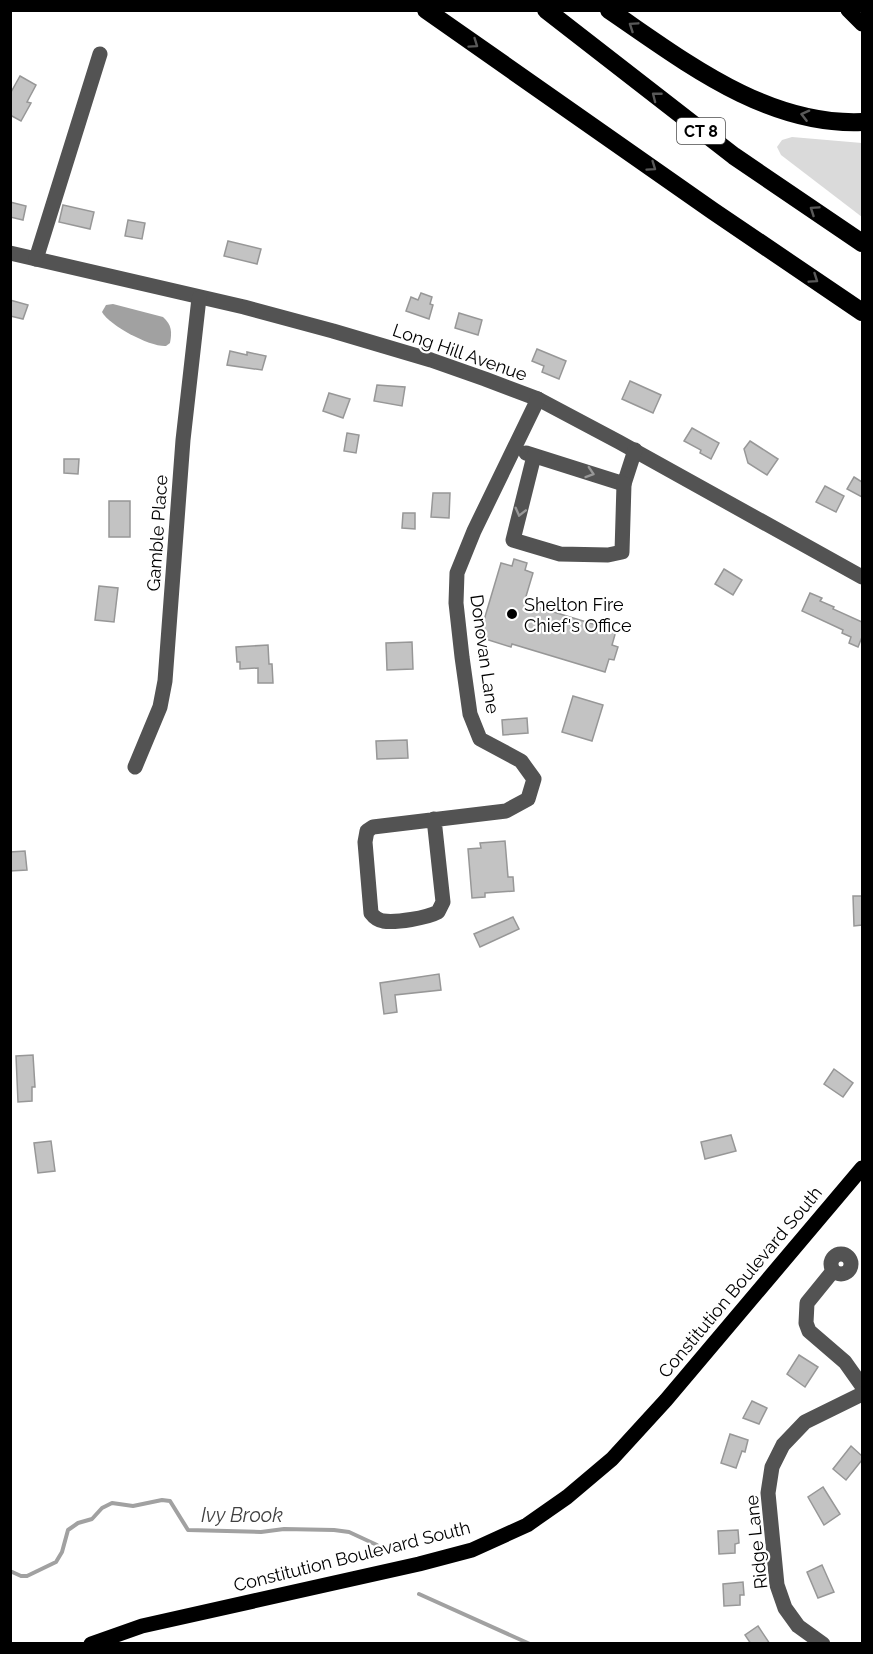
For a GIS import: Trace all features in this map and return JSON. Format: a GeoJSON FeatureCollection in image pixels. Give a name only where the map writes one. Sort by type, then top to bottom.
{"type":"FeatureCollection","features":[{"type":"Feature","properties":{"kind":"highway"},"geometry":{"type":"LineString","coordinates":[[426,10],[713,211],[862,312]]}},
{"type":"Feature","properties":{"kind":"highway","name":"CT 8"},"geometry":{"type":"LineString","coordinates":[[546,10],[734,156],[862,243]]}},
{"type":"Feature","properties":{"kind":"highway"},"geometry":{"type":"LineString","coordinates":[[609,10],[742,95],[812,117],[862,122]]}},
{"type":"Feature","properties":{"kind":"main road"},"geometry":{"type":"LineString","coordinates":[[849,10],[862,24]]}},
{"type":"Feature","properties":{"kind":"main road","name":"Constitution Boulevard South"},"geometry":{"type":"LineString","coordinates":[[91,1644],[142,1626],[472,1550],[527,1525],[567,1497],[612,1459],[666,1400],[862,1168]]}},
{"type":"Feature","properties":{"kind":"street"},"geometry":{"type":"LineString","coordinates":[[36,259],[100,54]]}},
{"type":"Feature","properties":{"kind":"street","name":"Long Hill Avenue"},"geometry":{"type":"LineString","coordinates":[[10,253],[244,307],[311,325],[430,360],[538,399],[635,450],[862,577]]}},
{"type":"Feature","properties":{"kind":"street","name":"Gamble Place"},"geometry":{"type":"LineString","coordinates":[[135,767],[160,706],[165,681],[183,440],[199,298]]}},
{"type":"Feature","properties":{"kind":"street","name":"Donovan Lane"},"geometry":{"type":"LineString","coordinates":[[434,819],[443,902],[438,912],[429,916],[384,921],[376,918],[371,913],[365,842],[367,831],[373,826],[393,823],[506,811],[528,799],[534,779],[521,760],[480,739],[470,714],[456,603],[457,573],[474,531],[538,399]]}},
{"type":"Feature","properties":{"kind":"street"},"geometry":{"type":"LineString","coordinates":[[514,449],[624,484]]}},
{"type":"Feature","properties":{"kind":"street"},"geometry":{"type":"LineString","coordinates":[[534,456],[513,540],[560,554],[608,555],[622,552],[624,484],[635,450]]}},
{"type":"Feature","properties":{"kind":"street"},"geometry":{"type":"LineString","coordinates":[[833,1271],[807,1303],[806,1323],[809,1331],[845,1362],[862,1386]]}},
{"type":"Feature","properties":{"kind":"street","name":"Ridge Lane"},"geometry":{"type":"LineString","coordinates":[[823,1644],[798,1626],[785,1608],[777,1585],[768,1493],[772,1467],[783,1445],[805,1422],[862,1394]]}},
{"type":"Feature","properties":{"kind":"shaded area"},"geometry":{"type":"Polygon","coordinates":[[[792,137],[862,143],[862,217],[781,155],[777,147],[782,140],[792,137]]]}},
{"type":"Feature","properties":{"kind":"shaded area"},"geometry":{"type":"Polygon","coordinates":[[[113,304],[163,317],[171,329],[170,343],[166,346],[150,343],[113,323],[102,312],[106,305],[113,304]]]}},
{"type":"Feature","properties":{"kind":"building"},"geometry":{"type":"Polygon","coordinates":[[[20,76],[36,85],[27,102],[31,103],[21,121],[10,115],[10,94],[20,76]]]}},
{"type":"Feature","properties":{"kind":"building"},"geometry":{"type":"Polygon","coordinates":[[[10,202],[26,206],[23,220],[10,217],[10,202]]]}},
{"type":"Feature","properties":{"kind":"building"},"geometry":{"type":"Polygon","coordinates":[[[63,205],[94,212],[90,229],[59,222],[63,205]]]}},
{"type":"Feature","properties":{"kind":"building"},"geometry":{"type":"Polygon","coordinates":[[[128,220],[145,223],[142,239],[125,236],[128,220]]]}},
{"type":"Feature","properties":{"kind":"building"},"geometry":{"type":"Polygon","coordinates":[[[228,241],[261,249],[257,264],[224,256],[228,241]]]}},
{"type":"Feature","properties":{"kind":"building"},"geometry":{"type":"Polygon","coordinates":[[[421,293],[432,297],[430,304],[433,305],[429,319],[406,311],[411,297],[418,300],[421,293]]]}},
{"type":"Feature","properties":{"kind":"building"},"geometry":{"type":"Polygon","coordinates":[[[10,300],[28,305],[23,319],[10,316],[10,300]]]}},
{"type":"Feature","properties":{"kind":"building"},"geometry":{"type":"Polygon","coordinates":[[[459,313],[482,320],[478,335],[455,328],[459,313]]]}},
{"type":"Feature","properties":{"kind":"building"},"geometry":{"type":"Polygon","coordinates":[[[537,349],[566,361],[559,379],[542,372],[544,366],[532,361],[537,349]]]}},
{"type":"Feature","properties":{"kind":"building"},"geometry":{"type":"Polygon","coordinates":[[[230,351],[266,356],[262,370],[227,365],[230,351]]]}},
{"type":"Feature","properties":{"kind":"building"},"geometry":{"type":"Polygon","coordinates":[[[630,381],[661,395],[653,413],[622,399],[630,381]]]}},
{"type":"Feature","properties":{"kind":"building"},"geometry":{"type":"Polygon","coordinates":[[[377,385],[405,387],[402,406],[374,401],[377,385]]]}},
{"type":"Feature","properties":{"kind":"building"},"geometry":{"type":"Polygon","coordinates":[[[329,393],[350,399],[343,418],[323,411],[329,393]]]}},
{"type":"Feature","properties":{"kind":"building"},"geometry":{"type":"Polygon","coordinates":[[[692,428],[719,443],[711,459],[700,453],[701,450],[684,441],[692,428]]]}},
{"type":"Feature","properties":{"kind":"building"},"geometry":{"type":"Polygon","coordinates":[[[347,433],[359,435],[356,453],[344,451],[347,433]]]}},
{"type":"Feature","properties":{"kind":"building"},"geometry":{"type":"Polygon","coordinates":[[[750,441],[778,459],[767,475],[748,463],[744,449],[750,441]]]}},
{"type":"Feature","properties":{"kind":"building"},"geometry":{"type":"Polygon","coordinates":[[[64,459],[79,459],[78,474],[64,473],[64,459]]]}},
{"type":"Feature","properties":{"kind":"building"},"geometry":{"type":"Polygon","coordinates":[[[854,477],[862,482],[862,497],[847,489],[854,477]]]}},
{"type":"Feature","properties":{"kind":"building"},"geometry":{"type":"Polygon","coordinates":[[[825,486],[844,496],[836,512],[816,502],[825,486]]]}},
{"type":"Feature","properties":{"kind":"building"},"geometry":{"type":"Polygon","coordinates":[[[433,493],[450,493],[449,518],[431,517],[433,493]]]}},
{"type":"Feature","properties":{"kind":"building"},"geometry":{"type":"Polygon","coordinates":[[[109,501],[130,501],[130,537],[109,537],[109,501]]]}},
{"type":"Feature","properties":{"kind":"building"},"geometry":{"type":"Polygon","coordinates":[[[403,513],[415,513],[415,529],[402,528],[403,513]]]}},
{"type":"Feature","properties":{"kind":"building"},"geometry":{"type":"Polygon","coordinates":[[[514,559],[527,563],[525,570],[533,573],[524,603],[616,631],[612,645],[618,647],[614,660],[609,659],[605,672],[512,644],[511,647],[479,637],[501,563],[512,566],[514,559]]]}},
{"type":"Feature","properties":{"kind":"building"},"geometry":{"type":"Polygon","coordinates":[[[724,569],[742,580],[733,595],[715,584],[724,569]]]}},
{"type":"Feature","properties":{"kind":"building"},"geometry":{"type":"Polygon","coordinates":[[[99,586],[118,588],[114,622],[95,620],[99,586]]]}},
{"type":"Feature","properties":{"kind":"building"},"geometry":{"type":"Polygon","coordinates":[[[810,593],[822,598],[820,601],[834,607],[833,609],[862,622],[862,637],[858,647],[849,643],[851,637],[842,633],[843,630],[802,611],[810,593]]]}},
{"type":"Feature","properties":{"kind":"building"},"geometry":{"type":"Polygon","coordinates":[[[412,642],[413,669],[387,670],[386,643],[412,642]]]}},
{"type":"Feature","properties":{"kind":"building"},"geometry":{"type":"Polygon","coordinates":[[[268,645],[273,683],[258,683],[258,668],[240,669],[236,647],[268,645]]]}},
{"type":"Feature","properties":{"kind":"building"},"geometry":{"type":"Polygon","coordinates":[[[573,696],[603,705],[592,741],[562,732],[573,696]]]}},
{"type":"Feature","properties":{"kind":"building"},"geometry":{"type":"Polygon","coordinates":[[[527,718],[528,733],[503,735],[502,720],[527,718]]]}},
{"type":"Feature","properties":{"kind":"building"},"geometry":{"type":"Polygon","coordinates":[[[407,740],[408,758],[377,759],[376,741],[407,740]]]}},
{"type":"Feature","properties":{"kind":"building"},"geometry":{"type":"Polygon","coordinates":[[[505,841],[508,877],[513,877],[514,891],[485,893],[485,897],[472,898],[468,849],[481,848],[480,843],[505,841]]]}},
{"type":"Feature","properties":{"kind":"building"},"geometry":{"type":"Polygon","coordinates":[[[25,851],[27,870],[10,871],[10,852],[25,851]]]}},
{"type":"Feature","properties":{"kind":"building"},"geometry":{"type":"Polygon","coordinates":[[[853,896],[862,896],[862,925],[854,926],[853,896]]]}},
{"type":"Feature","properties":{"kind":"building"},"geometry":{"type":"Polygon","coordinates":[[[513,917],[519,929],[480,947],[474,934],[513,917]]]}},
{"type":"Feature","properties":{"kind":"building"},"geometry":{"type":"Polygon","coordinates":[[[439,974],[441,990],[395,995],[397,1012],[384,1014],[380,983],[439,974]]]}},
{"type":"Feature","properties":{"kind":"building"},"geometry":{"type":"Polygon","coordinates":[[[33,1055],[35,1087],[32,1087],[32,1101],[18,1102],[16,1056],[33,1055]]]}},
{"type":"Feature","properties":{"kind":"building"},"geometry":{"type":"Polygon","coordinates":[[[834,1069],[853,1083],[843,1097],[824,1084],[834,1069]]]}},
{"type":"Feature","properties":{"kind":"building"},"geometry":{"type":"Polygon","coordinates":[[[731,1135],[736,1151],[705,1159],[701,1142],[731,1135]]]}},
{"type":"Feature","properties":{"kind":"building"},"geometry":{"type":"Polygon","coordinates":[[[51,1141],[55,1171],[38,1173],[34,1143],[51,1141]]]}},
{"type":"Feature","properties":{"kind":"building"},"geometry":{"type":"Polygon","coordinates":[[[799,1355],[818,1367],[805,1387],[787,1374],[799,1355]]]}},
{"type":"Feature","properties":{"kind":"building"},"geometry":{"type":"Polygon","coordinates":[[[752,1401],[767,1408],[759,1424],[743,1418],[752,1401]]]}},
{"type":"Feature","properties":{"kind":"building"},"geometry":{"type":"Polygon","coordinates":[[[730,1434],[748,1440],[745,1452],[742,1451],[736,1468],[721,1463],[730,1434]]]}},
{"type":"Feature","properties":{"kind":"building"},"geometry":{"type":"Polygon","coordinates":[[[851,1446],[862,1456],[862,1460],[846,1480],[833,1469],[851,1446]]]}},
{"type":"Feature","properties":{"kind":"building"},"geometry":{"type":"Polygon","coordinates":[[[823,1487],[840,1514],[824,1525],[808,1497],[823,1487]]]}},
{"type":"Feature","properties":{"kind":"building"},"geometry":{"type":"Polygon","coordinates":[[[738,1530],[739,1543],[735,1544],[735,1553],[719,1554],[718,1531],[738,1530]]]}},
{"type":"Feature","properties":{"kind":"building"},"geometry":{"type":"Polygon","coordinates":[[[822,1565],[834,1592],[818,1598],[807,1572],[822,1565]]]}},
{"type":"Feature","properties":{"kind":"building"},"geometry":{"type":"Polygon","coordinates":[[[743,1582],[744,1595],[740,1595],[740,1605],[724,1606],[723,1584],[743,1582]]]}},
{"type":"Feature","properties":{"kind":"building"},"geometry":{"type":"Polygon","coordinates":[[[758,1626],[770,1644],[751,1644],[745,1635],[758,1626]]]}},
{"type":"Feature","properties":{"kind":"waterway","name":"Ivy Brook"},"geometry":{"type":"LineString","coordinates":[[10,1571],[27,1576],[56,1562],[62,1552],[68,1530],[78,1523],[92,1519],[102,1508],[112,1503],[133,1506],[162,1500],[170,1501],[188,1530],[261,1532],[284,1529],[334,1530],[349,1532],[377,1545]]}},
{"type":"Feature","properties":{"kind":"waterway","name":"Ivy Brook"},"geometry":{"type":"LineString","coordinates":[[419,1594],[530,1644]]}},
{"type":"Feature","properties":{"kind":"place","name":"Shelton Fire Chief's Office"},"geometry":{"type":"Point","coordinates":[512,614]}}]}
